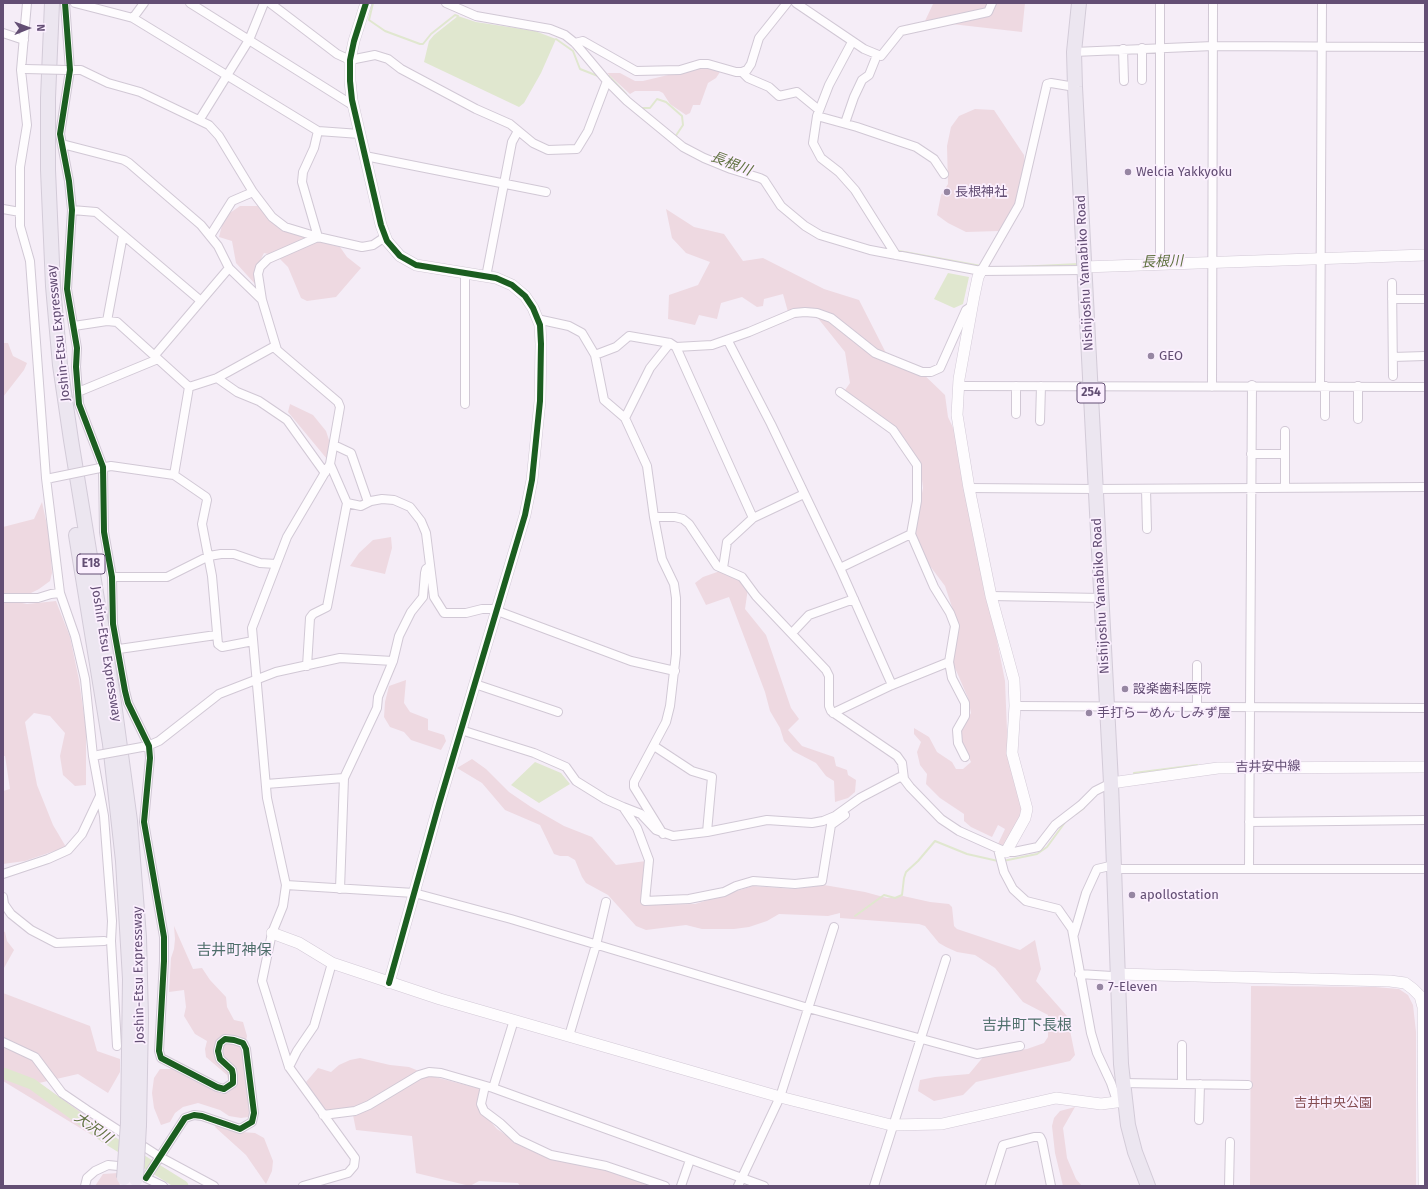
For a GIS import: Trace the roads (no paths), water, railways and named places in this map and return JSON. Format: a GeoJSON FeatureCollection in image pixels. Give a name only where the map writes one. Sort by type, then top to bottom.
{"type":"FeatureCollection","features":[{"type":"Feature","properties":{"kind":"highway","name":"Joshin-Etsu Expressway"},"geometry":{"type":"LineString","coordinates":[[43,3],[38,171],[44,294],[62,443],[103,698],[120,822],[130,979],[134,1124]]}},
{"type":"Feature","properties":{"kind":"highway","name":"Joshin-Etsu Expressway"},"geometry":{"type":"LineString","coordinates":[[52,3],[48,98],[48,170],[53,286],[60,365],[114,703],[130,821],[139,937],[141,1019],[134,1124],[127,1179]]}},
{"type":"Feature","properties":{"kind":"highway","name":"Nishijoshu Yamabiko Road"},"geometry":{"type":"LineString","coordinates":[[1079,3],[1074,52],[1075,87],[1111,783],[1122,1083],[1120,1100],[1135,1152],[1148,1186]]}},
{"type":"Feature","properties":{"kind":"street"},"geometry":{"type":"LineString","coordinates":[[27,3],[23,70],[27,125],[20,166],[20,226],[30,261],[60,594],[75,636],[85,679],[107,845],[116,1046]]}},
{"type":"Feature","properties":{"kind":"street"},"geometry":{"type":"LineString","coordinates":[[65,3],[68,70],[60,126],[72,210],[66,281],[77,348],[78,392],[83,414],[101,467],[104,532],[112,577],[114,624],[128,703],[146,747],[149,778],[144,822],[164,937],[159,1050],[160,1058],[217,1087],[224,1089],[232,1083],[233,1075],[232,1070],[220,1059],[218,1050],[220,1043],[225,1039],[243,1043],[246,1049],[254,1113],[252,1122],[240,1128],[202,1116],[185,1118],[146,1178],[163,1186]]}},
{"type":"Feature","properties":{"kind":"street"},"geometry":{"type":"LineString","coordinates":[[75,3],[133,18],[318,131],[360,134]]}},
{"type":"Feature","properties":{"kind":"street"},"geometry":{"type":"LineString","coordinates":[[133,18],[144,3]]}},
{"type":"Feature","properties":{"kind":"street"},"geometry":{"type":"LineString","coordinates":[[190,3],[354,106]]}},
{"type":"Feature","properties":{"kind":"street"},"geometry":{"type":"LineString","coordinates":[[200,119],[249,40],[264,3]]}},
{"type":"Feature","properties":{"kind":"street"},"geometry":{"type":"LineString","coordinates":[[270,3],[337,54],[350,60],[375,55],[383,56],[401,69],[476,109],[510,124],[533,143],[548,150],[577,149],[588,131],[607,81]]}},
{"type":"Feature","properties":{"kind":"street"},"geometry":{"type":"LineString","coordinates":[[366,3],[354,41],[350,60],[350,82],[360,134],[385,237],[390,246],[400,256],[416,265],[504,281],[519,290],[530,302],[537,318],[541,333],[541,381],[532,480],[525,515],[461,730],[389,983]]}},
{"type":"Feature","properties":{"kind":"street"},"geometry":{"type":"LineString","coordinates":[[446,3],[476,16],[550,29],[565,35],[575,42],[607,81],[627,101],[683,147],[704,158],[764,180],[781,206],[813,232],[870,250],[981,271],[1425,255]]}},
{"type":"Feature","properties":{"kind":"street"},"geometry":{"type":"LineString","coordinates":[[575,42],[583,41],[636,71],[680,70],[700,64],[708,64],[736,72],[742,72],[747,70],[751,64],[759,38],[787,3]]}},
{"type":"Feature","properties":{"kind":"street"},"geometry":{"type":"LineString","coordinates":[[796,3],[852,42],[877,56],[884,54],[901,31],[988,12],[992,3]]}},
{"type":"Feature","properties":{"kind":"street"},"geometry":{"type":"LineString","coordinates":[[1160,3],[1160,264]]}},
{"type":"Feature","properties":{"kind":"street"},"geometry":{"type":"LineString","coordinates":[[1212,387],[1213,3]]}},
{"type":"Feature","properties":{"kind":"street"},"geometry":{"type":"LineString","coordinates":[[1322,3],[1321,259],[1322,386],[1325,416]]}},
{"type":"Feature","properties":{"kind":"street"},"geometry":{"type":"LineString","coordinates":[[3,33],[24,40]]}},
{"type":"Feature","properties":{"kind":"street"},"geometry":{"type":"LineString","coordinates":[[852,42],[829,85],[818,113],[813,134],[813,143],[821,158],[846,178],[855,190],[896,256]]}},
{"type":"Feature","properties":{"kind":"street"},"geometry":{"type":"LineString","coordinates":[[1074,52],[1213,46],[1425,47]]}},
{"type":"Feature","properties":{"kind":"street"},"geometry":{"type":"LineString","coordinates":[[1142,48],[1142,80]]}},
{"type":"Feature","properties":{"kind":"street"},"geometry":{"type":"LineString","coordinates":[[1123,49],[1124,82]]}},
{"type":"Feature","properties":{"kind":"street"},"geometry":{"type":"LineString","coordinates":[[845,123],[862,80],[869,75],[877,56]]}},
{"type":"Feature","properties":{"kind":"street"},"geometry":{"type":"LineString","coordinates":[[23,70],[81,70],[108,83],[140,92],[209,124],[219,136],[253,192],[272,217],[285,227],[318,237],[362,247],[373,245],[385,237]]}},
{"type":"Feature","properties":{"kind":"street"},"geometry":{"type":"LineString","coordinates":[[742,72],[748,78],[769,87],[779,96],[797,92],[818,113],[916,146],[934,160],[944,174]]}},
{"type":"Feature","properties":{"kind":"street"},"geometry":{"type":"LineString","coordinates":[[1074,934],[1058,908],[1026,901],[1013,889],[1004,872],[1002,850],[1025,818],[1026,808],[1012,753],[1015,706],[1012,668],[991,596],[969,488],[957,415],[959,386],[978,277],[1019,205],[1047,84],[1051,83],[1075,87]]}},
{"type":"Feature","properties":{"kind":"street"},"geometry":{"type":"LineString","coordinates":[[318,131],[314,148],[303,172],[302,182],[318,237]]}},
{"type":"Feature","properties":{"kind":"street"},"geometry":{"type":"LineString","coordinates":[[486,277],[512,142],[518,131]]}},
{"type":"Feature","properties":{"kind":"street"},"geometry":{"type":"LineString","coordinates":[[62,144],[124,160],[201,225],[224,256],[229,268],[262,300]]}},
{"type":"Feature","properties":{"kind":"street"},"geometry":{"type":"LineString","coordinates":[[365,156],[546,192]]}},
{"type":"Feature","properties":{"kind":"street"},"geometry":{"type":"LineString","coordinates":[[210,236],[232,201],[253,192]]}},
{"type":"Feature","properties":{"kind":"street"},"geometry":{"type":"LineString","coordinates":[[3,209],[20,212]]}},
{"type":"Feature","properties":{"kind":"street"},"geometry":{"type":"LineString","coordinates":[[72,210],[96,212],[201,301]]}},
{"type":"Feature","properties":{"kind":"street"},"geometry":{"type":"LineString","coordinates":[[107,321],[123,235]]}},
{"type":"Feature","properties":{"kind":"street"},"geometry":{"type":"LineString","coordinates":[[303,1186],[344,1175],[354,1166],[355,1158],[353,1153],[323,1115],[289,1067],[262,981],[272,933],[283,906],[286,885],[266,784],[255,680],[253,623],[287,537],[330,464],[340,405],[277,350],[262,300],[258,274],[263,264],[268,259],[318,237]]}},
{"type":"Feature","properties":{"kind":"street"},"geometry":{"type":"LineString","coordinates":[[78,392],[156,357],[229,268]]}},
{"type":"Feature","properties":{"kind":"street"},"geometry":{"type":"LineString","coordinates":[[464,274],[465,404]]}},
{"type":"Feature","properties":{"kind":"street"},"geometry":{"type":"LineString","coordinates":[[1392,283],[1393,376]]}},
{"type":"Feature","properties":{"kind":"street"},"geometry":{"type":"LineString","coordinates":[[1392,299],[1425,299]]}},
{"type":"Feature","properties":{"kind":"street"},"geometry":{"type":"LineString","coordinates":[[595,355],[616,347],[629,336],[673,345],[712,345],[794,313],[817,313],[831,318],[875,353],[922,372],[931,372],[940,368],[966,310],[972,306]]}},
{"type":"Feature","properties":{"kind":"street"},"geometry":{"type":"LineString","coordinates":[[537,318],[576,329],[582,333],[595,355],[604,400],[626,418],[647,466],[654,517],[662,559],[674,584],[676,598],[675,671],[666,722],[634,782],[634,787],[663,834]]}},
{"type":"Feature","properties":{"kind":"street"},"geometry":{"type":"LineString","coordinates":[[74,326],[107,321],[117,322],[189,387]]}},
{"type":"Feature","properties":{"kind":"street"},"geometry":{"type":"LineString","coordinates":[[728,340],[771,424],[840,568],[892,685]]}},
{"type":"Feature","properties":{"kind":"street"},"geometry":{"type":"LineString","coordinates":[[626,418],[650,368],[673,345]]}},
{"type":"Feature","properties":{"kind":"street"},"geometry":{"type":"LineString","coordinates":[[673,345],[753,518]]}},
{"type":"Feature","properties":{"kind":"street"},"geometry":{"type":"LineString","coordinates":[[189,387],[217,378],[276,346]]}},
{"type":"Feature","properties":{"kind":"street"},"geometry":{"type":"LineString","coordinates":[[1393,357],[1425,356]]}},
{"type":"Feature","properties":{"kind":"street"},"geometry":{"type":"LineString","coordinates":[[217,378],[237,392],[259,400],[287,420],[325,473]]}},
{"type":"Feature","properties":{"kind":"street"},"geometry":{"type":"LineString","coordinates":[[959,386],[1090,385],[1212,387],[1252,385],[1425,387]]}},
{"type":"Feature","properties":{"kind":"street"},"geometry":{"type":"LineString","coordinates":[[1249,869],[1252,385]]}},
{"type":"Feature","properties":{"kind":"street"},"geometry":{"type":"LineString","coordinates":[[1016,386],[1016,414]]}},
{"type":"Feature","properties":{"kind":"street"},"geometry":{"type":"LineString","coordinates":[[1040,421],[1041,386]]}},
{"type":"Feature","properties":{"kind":"street"},"geometry":{"type":"LineString","coordinates":[[1358,386],[1358,419]]}},
{"type":"Feature","properties":{"kind":"street"},"geometry":{"type":"LineString","coordinates":[[174,475],[189,387]]}},
{"type":"Feature","properties":{"kind":"street"},"geometry":{"type":"LineString","coordinates":[[840,392],[893,430],[917,465],[917,501],[911,534],[934,587],[950,613],[955,626],[949,662],[952,678],[965,703],[965,716],[957,730],[958,743],[965,757]]}},
{"type":"Feature","properties":{"kind":"street"},"geometry":{"type":"LineString","coordinates":[[1284,431],[1285,488]]}},
{"type":"Feature","properties":{"kind":"street"},"geometry":{"type":"LineString","coordinates":[[334,445],[351,453],[368,502]]}},
{"type":"Feature","properties":{"kind":"street"},"geometry":{"type":"LineString","coordinates":[[1251,454],[1284,454]]}},
{"type":"Feature","properties":{"kind":"street"},"geometry":{"type":"LineString","coordinates":[[307,666],[310,618],[313,614],[327,607],[347,503],[330,464]]}},
{"type":"Feature","properties":{"kind":"street"},"geometry":{"type":"LineString","coordinates":[[49,478],[111,466],[174,475],[206,497],[207,500],[202,524],[209,556],[218,644],[222,647],[253,641]]}},
{"type":"Feature","properties":{"kind":"street"},"geometry":{"type":"LineString","coordinates":[[969,488],[1146,489],[1425,487]]}},
{"type":"Feature","properties":{"kind":"street"},"geometry":{"type":"LineString","coordinates":[[1146,489],[1147,529]]}},
{"type":"Feature","properties":{"kind":"street"},"geometry":{"type":"LineString","coordinates":[[723,568],[727,542],[753,518],[804,494]]}},
{"type":"Feature","properties":{"kind":"street"},"geometry":{"type":"LineString","coordinates":[[347,503],[360,506],[382,498],[394,500],[410,507],[421,521],[426,533],[434,598],[444,613],[466,613],[492,608],[497,612],[631,661],[675,671]]}},
{"type":"Feature","properties":{"kind":"street"},"geometry":{"type":"LineString","coordinates":[[654,517],[675,516],[683,519],[689,524],[717,566],[742,577],[756,596],[826,670],[829,676],[829,706],[833,713],[897,756],[902,763],[904,779],[910,787],[941,819],[959,831],[1002,850],[1038,847],[1054,826],[1081,805],[1095,791],[1111,783]]}},
{"type":"Feature","properties":{"kind":"street"},"geometry":{"type":"LineString","coordinates":[[840,568],[911,534]]}},
{"type":"Feature","properties":{"kind":"street"},"geometry":{"type":"LineString","coordinates":[[112,577],[167,577],[209,556],[221,554],[234,554],[260,563],[276,564]]}},
{"type":"Feature","properties":{"kind":"street"},"geometry":{"type":"LineString","coordinates":[[340,889],[344,778],[377,708],[384,682],[393,661],[399,636],[411,612],[422,597],[426,569],[430,566]]}},
{"type":"Feature","properties":{"kind":"street"},"geometry":{"type":"LineString","coordinates":[[3,598],[38,598],[51,594],[60,594]]}},
{"type":"Feature","properties":{"kind":"street"},"geometry":{"type":"LineString","coordinates":[[991,596],[1101,598]]}},
{"type":"Feature","properties":{"kind":"street"},"geometry":{"type":"LineString","coordinates":[[792,633],[809,615],[854,599]]}},
{"type":"Feature","properties":{"kind":"street"},"geometry":{"type":"LineString","coordinates":[[119,649],[216,635]]}},
{"type":"Feature","properties":{"kind":"street"},"geometry":{"type":"LineString","coordinates":[[95,755],[146,747],[159,741],[219,694],[276,672],[347,658],[393,661]]}},
{"type":"Feature","properties":{"kind":"street"},"geometry":{"type":"LineString","coordinates":[[833,713],[892,685],[949,662]]}},
{"type":"Feature","properties":{"kind":"street"},"geometry":{"type":"LineString","coordinates":[[1197,665],[1197,707]]}},
{"type":"Feature","properties":{"kind":"street"},"geometry":{"type":"LineString","coordinates":[[475,684],[558,712]]}},
{"type":"Feature","properties":{"kind":"street"},"geometry":{"type":"LineString","coordinates":[[1015,706],[1425,708]]}},
{"type":"Feature","properties":{"kind":"street"},"geometry":{"type":"LineString","coordinates":[[461,730],[534,753],[566,767],[576,781],[605,799],[641,814],[656,830],[663,834],[673,836],[707,832],[767,820],[812,823],[823,821],[844,810],[860,798],[890,781],[900,777],[904,779]]}},
{"type":"Feature","properties":{"kind":"street"},"geometry":{"type":"LineString","coordinates":[[654,746],[692,771],[712,777],[707,832]]}},
{"type":"Feature","properties":{"kind":"street","name":"吉井安中線"},"geometry":{"type":"LineString","coordinates":[[1111,783],[1194,771],[1250,766],[1425,767]]}},
{"type":"Feature","properties":{"kind":"street"},"geometry":{"type":"LineString","coordinates":[[266,784],[344,778]]}},
{"type":"Feature","properties":{"kind":"street"},"geometry":{"type":"LineString","coordinates":[[3,874],[48,859],[68,850],[82,834],[100,796]]}},
{"type":"Feature","properties":{"kind":"street"},"geometry":{"type":"LineString","coordinates":[[623,807],[637,828],[649,860],[645,901],[689,899],[724,892],[736,886],[753,881],[795,884],[822,881],[831,825],[854,808],[860,798]]}},
{"type":"Feature","properties":{"kind":"street"},"geometry":{"type":"LineString","coordinates":[[1249,822],[1425,820]]}},
{"type":"Feature","properties":{"kind":"street"},"geometry":{"type":"LineString","coordinates":[[272,933],[299,943],[332,964],[389,983],[780,1097],[893,1125],[942,1124],[1056,1098],[1101,1104],[1120,1100],[1097,1053],[1091,1033],[1079,974],[1074,934],[1086,893],[1097,869],[1114,867],[1425,870]]}},
{"type":"Feature","properties":{"kind":"street"},"geometry":{"type":"LineString","coordinates":[[286,885],[414,894],[511,919],[808,1008],[977,1054],[1020,1046]]}},
{"type":"Feature","properties":{"kind":"street"},"geometry":{"type":"LineString","coordinates":[[3,897],[4,904],[11,914],[31,930],[56,943],[104,941]]}},
{"type":"Feature","properties":{"kind":"street"},"geometry":{"type":"LineString","coordinates":[[569,1036],[596,945],[606,902]]}},
{"type":"Feature","properties":{"kind":"street"},"geometry":{"type":"LineString","coordinates":[[740,1182],[780,1097],[834,927]]}},
{"type":"Feature","properties":{"kind":"street"},"geometry":{"type":"LineString","coordinates":[[874,1186],[946,959]]}},
{"type":"Feature","properties":{"kind":"street"},"geometry":{"type":"LineString","coordinates":[[289,1067],[297,1051],[314,1026],[332,964]]}},
{"type":"Feature","properties":{"kind":"street"},"geometry":{"type":"LineString","coordinates":[[1079,974],[1112,976],[1117,974],[1390,981],[1405,983],[1420,996],[1423,1007],[1424,1186]]}},
{"type":"Feature","properties":{"kind":"street"},"geometry":{"type":"LineString","coordinates":[[514,1020],[489,1087],[481,1104],[484,1111],[500,1123],[517,1139],[551,1155],[606,1166],[665,1186]]}},
{"type":"Feature","properties":{"kind":"street"},"geometry":{"type":"LineString","coordinates":[[3,1042],[35,1057],[62,1093],[160,1157],[214,1186]]}},
{"type":"Feature","properties":{"kind":"street"},"geometry":{"type":"LineString","coordinates":[[1182,1045],[1182,1084]]}},
{"type":"Feature","properties":{"kind":"street"},"geometry":{"type":"LineString","coordinates":[[323,1115],[355,1111],[369,1105],[419,1075],[429,1072],[441,1073],[489,1087],[690,1160],[740,1182],[764,1186]]}},
{"type":"Feature","properties":{"kind":"street"},"geometry":{"type":"LineString","coordinates":[[1122,1083],[1248,1084]]}},
{"type":"Feature","properties":{"kind":"street"},"geometry":{"type":"LineString","coordinates":[[1199,1120],[1200,1084]]}},
{"type":"Feature","properties":{"kind":"street"},"geometry":{"type":"LineString","coordinates":[[990,1186],[1003,1145],[1034,1137],[1040,1137],[1042,1141],[1051,1186]]}},
{"type":"Feature","properties":{"kind":"street"},"geometry":{"type":"LineString","coordinates":[[1230,1142],[1230,1186]]}},
{"type":"Feature","properties":{"kind":"street"},"geometry":{"type":"LineString","coordinates":[[681,1186],[690,1160]]}},
{"type":"Feature","properties":{"kind":"street"},"geometry":{"type":"LineString","coordinates":[[85,1186],[87,1178],[95,1170],[108,1166],[127,1179]]}},
{"type":"Feature","properties":{"kind":"waterway"},"geometry":{"type":"LineString","coordinates":[[373,3],[369,20],[385,31],[420,44],[423,44],[431,34],[455,15],[458,16]]}},
{"type":"Feature","properties":{"kind":"waterway","name":"長根川"},"geometry":{"type":"LineString","coordinates":[[556,39],[573,51],[580,69],[598,76]]}},
{"type":"Feature","properties":{"kind":"waterway","name":"長根川"},"geometry":{"type":"LineString","coordinates":[[609,76],[626,94]]}},
{"type":"Feature","properties":{"kind":"waterway","name":"長根川"},"geometry":{"type":"LineString","coordinates":[[640,108],[650,108],[657,99],[666,102],[682,116],[683,125],[675,137]]}},
{"type":"Feature","properties":{"kind":"waterway","name":"長根川"},"geometry":{"type":"LineString","coordinates":[[899,251],[981,266]]}},
{"type":"Feature","properties":{"kind":"waterway","name":"長根川"},"geometry":{"type":"LineString","coordinates":[[1017,267],[1079,264]]}},
{"type":"Feature","properties":{"kind":"waterway"},"geometry":{"type":"LineString","coordinates":[[1251,762],[1265,762]]}},
{"type":"Feature","properties":{"kind":"waterway"},"geometry":{"type":"LineString","coordinates":[[1134,773],[1197,765]]}},
{"type":"Feature","properties":{"kind":"waterway"},"geometry":{"type":"LineString","coordinates":[[1076,814],[1084,808]]}},
{"type":"Feature","properties":{"kind":"waterway"},"geometry":{"type":"LineString","coordinates":[[1003,861],[1037,854],[1047,847],[1066,821]]}},
{"type":"Feature","properties":{"kind":"waterway"},"geometry":{"type":"LineString","coordinates":[[855,916],[884,895],[895,898],[902,895],[906,872],[918,861],[935,841],[967,854],[998,861]]}},
{"type":"Feature","properties":{"kind":"waterway","name":"大沢川"},"geometry":{"type":"LineString","coordinates":[[3,1073],[32,1084],[106,1138],[183,1186]]}},
{"type":"Feature","properties":{"kind":"place","name":"Welcia Yakkyoku"},"geometry":{"type":"Point","coordinates":[1128,172]}},
{"type":"Feature","properties":{"kind":"place","name":"長根神社"},"geometry":{"type":"Point","coordinates":[947,192]}},
{"type":"Feature","properties":{"kind":"place","name":"GEO"},"geometry":{"type":"Point","coordinates":[1151,356]}},
{"type":"Feature","properties":{"kind":"place","name":"設楽歯科医院"},"geometry":{"type":"Point","coordinates":[1125,689]}},
{"type":"Feature","properties":{"kind":"place","name":"手打らーめん しみず屋"},"geometry":{"type":"Point","coordinates":[1089,713]}},
{"type":"Feature","properties":{"kind":"place","name":"apollostation"},"geometry":{"type":"Point","coordinates":[1132,895]}},
{"type":"Feature","properties":{"kind":"place","name":"7-Eleven"},"geometry":{"type":"Point","coordinates":[1100,987]}},
{"type":"Feature","properties":{"kind":"district","name":"吉井町神保"},"geometry":{"type":"Point","coordinates":[234,951]}},
{"type":"Feature","properties":{"kind":"district","name":"吉井町下長根"},"geometry":{"type":"Point","coordinates":[1027,1026]}},
{"type":"Feature","properties":{"kind":"park label","name":"吉井中央公園"},"geometry":{"type":"Point","coordinates":[1333,1103]}}]}
